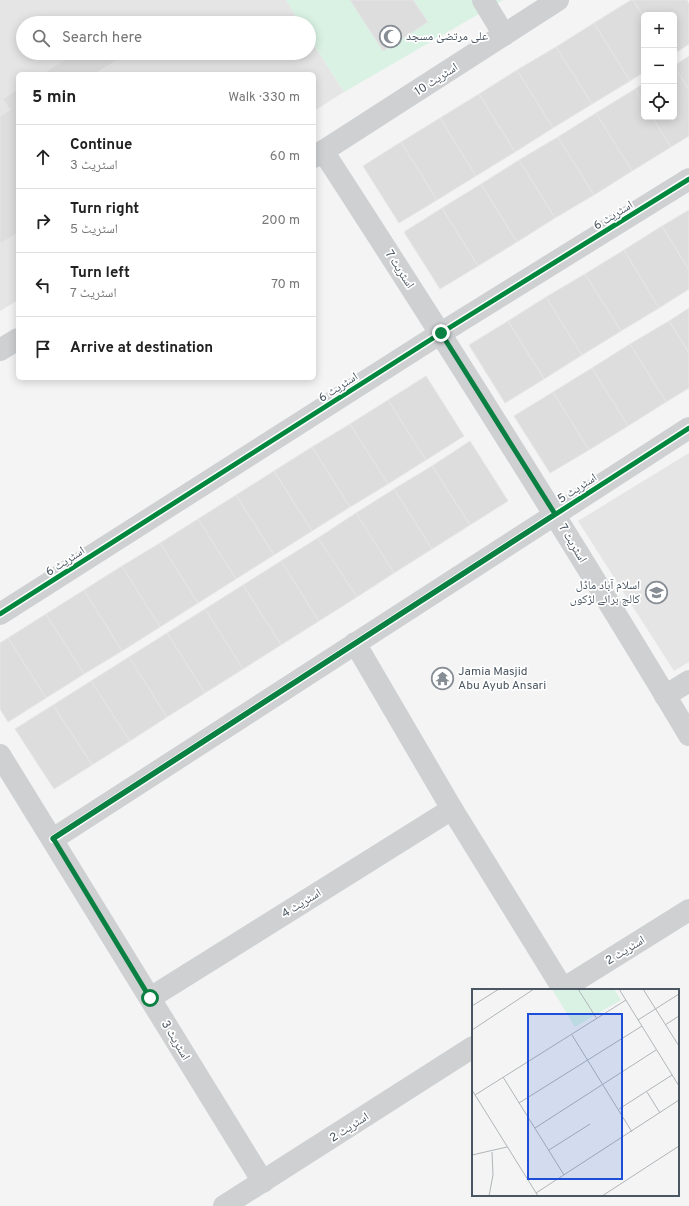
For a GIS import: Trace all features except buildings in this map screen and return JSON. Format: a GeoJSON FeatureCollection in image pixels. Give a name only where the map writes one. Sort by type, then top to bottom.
{"type":"FeatureCollection","features":[{"type":"Feature","properties":{"kind":"street"},"geometry":{"type":"LineString","coordinates":[[483,0],[504,35]]}},
{"type":"Feature","properties":{"kind":"street","name":"اسٹریٹ 10"},"geometry":{"type":"LineString","coordinates":[[318,154],[558,0]]}},
{"type":"Feature","properties":{"kind":"street","name":"اسٹریٹ 7"},"geometry":{"type":"LineString","coordinates":[[318,154],[441,333],[555,514],[689,735]]}},
{"type":"Feature","properties":{"kind":"street","name":"اسٹریٹ 6"},"geometry":{"type":"LineString","coordinates":[[0,614],[441,333],[689,179]]}},
{"type":"Feature","properties":{"kind":"street"},"geometry":{"type":"LineString","coordinates":[[0,350],[16,340]]}},
{"type":"Feature","properties":{"kind":"street","name":"اسٹریٹ 5"},"geometry":{"type":"LineString","coordinates":[[53,838],[689,428]]}},
{"type":"Feature","properties":{"kind":"street"},"geometry":{"type":"LineString","coordinates":[[355,643],[452,809],[562,989]]}},
{"type":"Feature","properties":{"kind":"street"},"geometry":{"type":"LineString","coordinates":[[665,696],[689,681]]}},
{"type":"Feature","properties":{"kind":"street","name":"اسٹریٹ 3"},"geometry":{"type":"LineString","coordinates":[[0,755],[53,838],[263,1182]]}},
{"type":"Feature","properties":{"kind":"street","name":"اسٹریٹ 4"},"geometry":{"type":"LineString","coordinates":[[150,998],[452,809]]}},
{"type":"Feature","properties":{"kind":"street","name":"اسٹریٹ 2"},"geometry":{"type":"LineString","coordinates":[[562,989],[689,910]]}},
{"type":"Feature","properties":{"kind":"street","name":"اسٹریٹ 2"},"geometry":{"type":"LineString","coordinates":[[224,1206],[472,1048]]}},
{"type":"Feature","properties":{"kind":"shaded area"},"geometry":{"type":"Polygon","coordinates":[[[0,0],[286,0],[296,16],[16,16],[16,60],[316,60],[316,48],[344,92],[316,110],[316,72],[16,72],[16,301],[0,311],[0,0]]]}},
{"type":"Feature","properties":{"kind":"shaded area","name":"اسلام آباد ماڈل کالج برائے لڑکوں"},"geometry":{"type":"Polygon","coordinates":[[[689,453],[689,662],[674,671],[578,521],[689,453]]]}},
{"type":"Feature","properties":{"kind":"green space"},"geometry":{"type":"Polygon","coordinates":[[[286,0],[503,0],[344,92],[316,48],[316,16],[296,16],[286,0]]]}},
{"type":"Feature","properties":{"kind":"cycle path"},"geometry":{"type":"LineString","coordinates":[[0,614],[441,333],[689,179]]}},
{"type":"Feature","properties":{"kind":"cycle path"},"geometry":{"type":"LineString","coordinates":[[53,839],[689,428]]}},
{"type":"Feature","properties":{"kind":"place","name":"علی مرتضیٰ مسجد"},"geometry":{"type":"Point","coordinates":[390,36]}},
{"type":"Feature","properties":{"kind":"place","name":"اسلام آباد ماڈل کالج برائے لڑکوں"},"geometry":{"type":"Point","coordinates":[656,592]}},
{"type":"Feature","properties":{"kind":"place","name":"Jamia Masjid Abu Ayub Ansari"},"geometry":{"type":"Point","coordinates":[443,678]}},
{"type":"Feature","properties":{"kind":"route"},"geometry":{"type":"LineString","coordinates":[[150,998],[53,838],[555,514],[441,333]]}}]}
